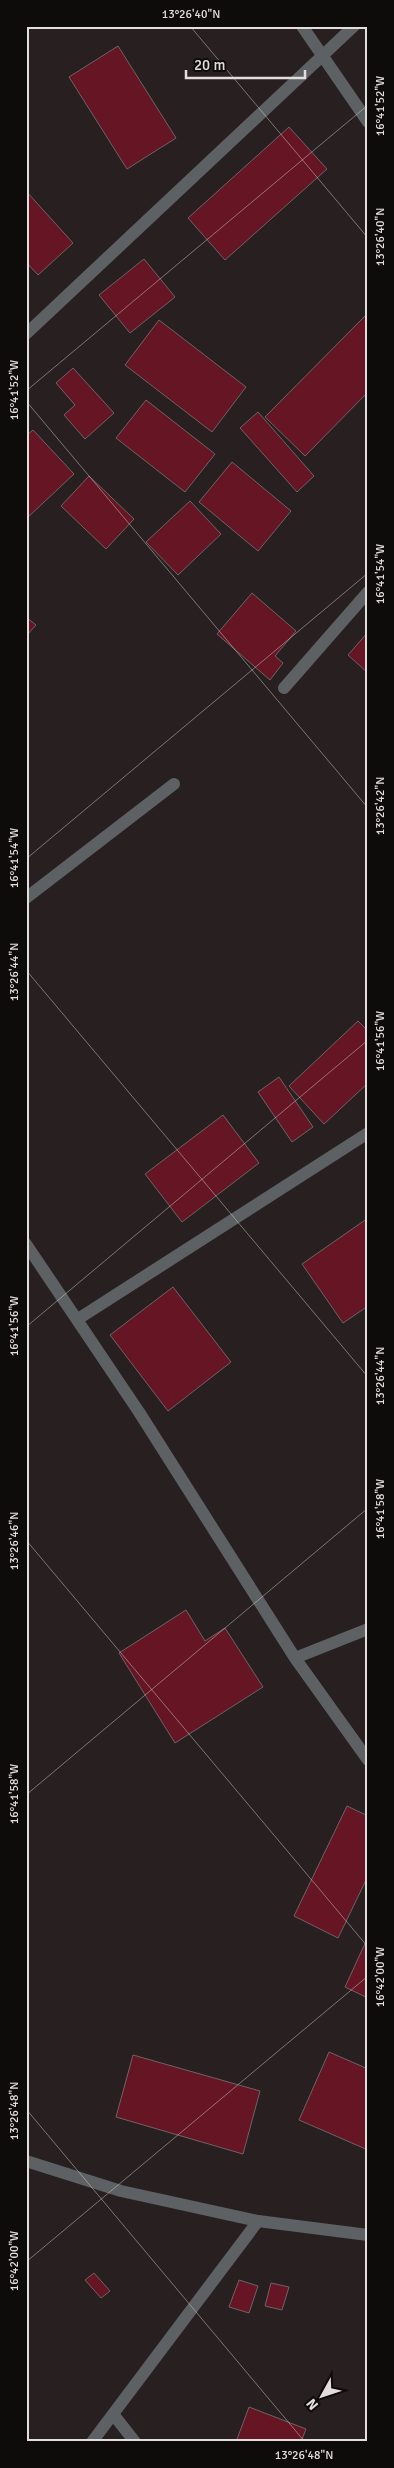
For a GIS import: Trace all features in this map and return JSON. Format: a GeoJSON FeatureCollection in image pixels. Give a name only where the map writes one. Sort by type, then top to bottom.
{"type":"FeatureCollection","features":[{"type":"Feature","properties":{"kind":"street"},"geometry":{"type":"LineString","coordinates":[[302,26],[368,122]]}},
{"type":"Feature","properties":{"kind":"street"},"geometry":{"type":"LineString","coordinates":[[26,334],[354,26]]}},
{"type":"Feature","properties":{"kind":"street"},"geometry":{"type":"LineString","coordinates":[[284,688],[368,592]]}},
{"type":"Feature","properties":{"kind":"street"},"geometry":{"type":"LineString","coordinates":[[26,898],[174,784]]}},
{"type":"Feature","properties":{"kind":"street"},"geometry":{"type":"LineString","coordinates":[[78,1319],[368,1133]]}},
{"type":"Feature","properties":{"kind":"street"},"geometry":{"type":"LineString","coordinates":[[26,1244],[140,1412],[294,1658],[368,1760]]}},
{"type":"Feature","properties":{"kind":"street"},"geometry":{"type":"LineString","coordinates":[[294,1658],[368,1629]]}},
{"type":"Feature","properties":{"kind":"street"},"geometry":{"type":"LineString","coordinates":[[26,2161],[121,2191],[258,2221],[368,2235]]}},
{"type":"Feature","properties":{"kind":"street"},"geometry":{"type":"LineString","coordinates":[[92,2442],[258,2221]]}},
{"type":"Feature","properties":{"kind":"street"},"geometry":{"type":"LineString","coordinates":[[113,2414],[135,2442]]}},
{"type":"Feature","properties":{"kind":"building"},"geometry":{"type":"Polygon","coordinates":[[[118,46],[176,138],[127,169],[69,77],[118,46]]]}},
{"type":"Feature","properties":{"kind":"building"},"geometry":{"type":"Polygon","coordinates":[[[289,127],[327,169],[225,260],[188,218],[289,127]]]}},
{"type":"Feature","properties":{"kind":"building"},"geometry":{"type":"Polygon","coordinates":[[[26,191],[73,243],[38,275],[26,262],[26,191]]]}},
{"type":"Feature","properties":{"kind":"building"},"geometry":{"type":"Polygon","coordinates":[[[144,259],[175,297],[130,333],[99,295],[144,259]]]}},
{"type":"Feature","properties":{"kind":"building"},"geometry":{"type":"Polygon","coordinates":[[[368,313],[368,392],[305,456],[265,417],[368,313]]]}},
{"type":"Feature","properties":{"kind":"building"},"geometry":{"type":"Polygon","coordinates":[[[159,320],[246,387],[212,432],[125,365],[159,320]]]}},
{"type":"Feature","properties":{"kind":"building"},"geometry":{"type":"Polygon","coordinates":[[[73,368],[114,413],[85,439],[64,415],[75,405],[56,383],[73,368]]]}},
{"type":"Feature","properties":{"kind":"building"},"geometry":{"type":"Polygon","coordinates":[[[146,400],[215,454],[185,492],[116,438],[146,400]]]}},
{"type":"Feature","properties":{"kind":"building"},"geometry":{"type":"Polygon","coordinates":[[[258,412],[314,476],[297,492],[240,428],[258,412]]]}},
{"type":"Feature","properties":{"kind":"building"},"geometry":{"type":"Polygon","coordinates":[[[33,430],[74,474],[26,519],[26,436],[33,430]]]}},
{"type":"Feature","properties":{"kind":"building"},"geometry":{"type":"Polygon","coordinates":[[[232,462],[291,511],[258,551],[199,502],[232,462]]]}},
{"type":"Feature","properties":{"kind":"building"},"geometry":{"type":"Polygon","coordinates":[[[89,476],[134,519],[106,549],[61,506],[89,476]]]}},
{"type":"Feature","properties":{"kind":"building"},"geometry":{"type":"Polygon","coordinates":[[[190,501],[221,534],[178,575],[146,542],[190,501]]]}},
{"type":"Feature","properties":{"kind":"building"},"geometry":{"type":"Polygon","coordinates":[[[252,593],[296,631],[275,656],[283,663],[270,680],[217,634],[252,593]]]}},
{"type":"Feature","properties":{"kind":"building"},"geometry":{"type":"Polygon","coordinates":[[[26,617],[36,625],[26,636],[26,617]]]}},
{"type":"Feature","properties":{"kind":"building"},"geometry":{"type":"Polygon","coordinates":[[[368,632],[368,673],[348,655],[368,632]]]}},
{"type":"Feature","properties":{"kind":"building"},"geometry":{"type":"Polygon","coordinates":[[[358,1021],[368,1031],[368,1083],[324,1124],[289,1086],[358,1021]]]}},
{"type":"Feature","properties":{"kind":"building"},"geometry":{"type":"Polygon","coordinates":[[[279,1077],[313,1127],[292,1142],[258,1092],[279,1077]]]}},
{"type":"Feature","properties":{"kind":"building"},"geometry":{"type":"Polygon","coordinates":[[[223,1115],[259,1163],[182,1222],[145,1174],[223,1115]]]}},
{"type":"Feature","properties":{"kind":"building"},"geometry":{"type":"Polygon","coordinates":[[[368,1218],[368,1306],[343,1323],[302,1264],[368,1218]]]}},
{"type":"Feature","properties":{"kind":"building"},"geometry":{"type":"Polygon","coordinates":[[[173,1287],[231,1362],[168,1411],[110,1335],[173,1287]]]}},
{"type":"Feature","properties":{"kind":"building"},"geometry":{"type":"Polygon","coordinates":[[[186,1610],[205,1641],[225,1628],[263,1687],[175,1743],[119,1653],[186,1610]]]}},
{"type":"Feature","properties":{"kind":"building"},"geometry":{"type":"Polygon","coordinates":[[[347,1806],[368,1816],[368,1876],[338,1938],[294,1916],[347,1806]]]}},
{"type":"Feature","properties":{"kind":"building"},"geometry":{"type":"Polygon","coordinates":[[[368,1937],[368,1998],[345,1987],[368,1937]]]}},
{"type":"Feature","properties":{"kind":"building"},"geometry":{"type":"Polygon","coordinates":[[[329,2052],[368,2069],[368,2150],[299,2120],[329,2052]]]}},
{"type":"Feature","properties":{"kind":"building"},"geometry":{"type":"Polygon","coordinates":[[[133,2055],[260,2091],[243,2154],[116,2117],[133,2055]]]}},
{"type":"Feature","properties":{"kind":"building"},"geometry":{"type":"Polygon","coordinates":[[[94,2273],[110,2291],[101,2298],[85,2280],[94,2273]]]}},
{"type":"Feature","properties":{"kind":"building"},"geometry":{"type":"Polygon","coordinates":[[[239,2280],[258,2286],[249,2313],[229,2307],[239,2280]]]}},
{"type":"Feature","properties":{"kind":"building"},"geometry":{"type":"Polygon","coordinates":[[[271,2283],[289,2287],[282,2310],[265,2306],[271,2283]]]}},
{"type":"Feature","properties":{"kind":"building"},"geometry":{"type":"Polygon","coordinates":[[[249,2407],[306,2429],[301,2442],[236,2442],[249,2407]]]}}]}
